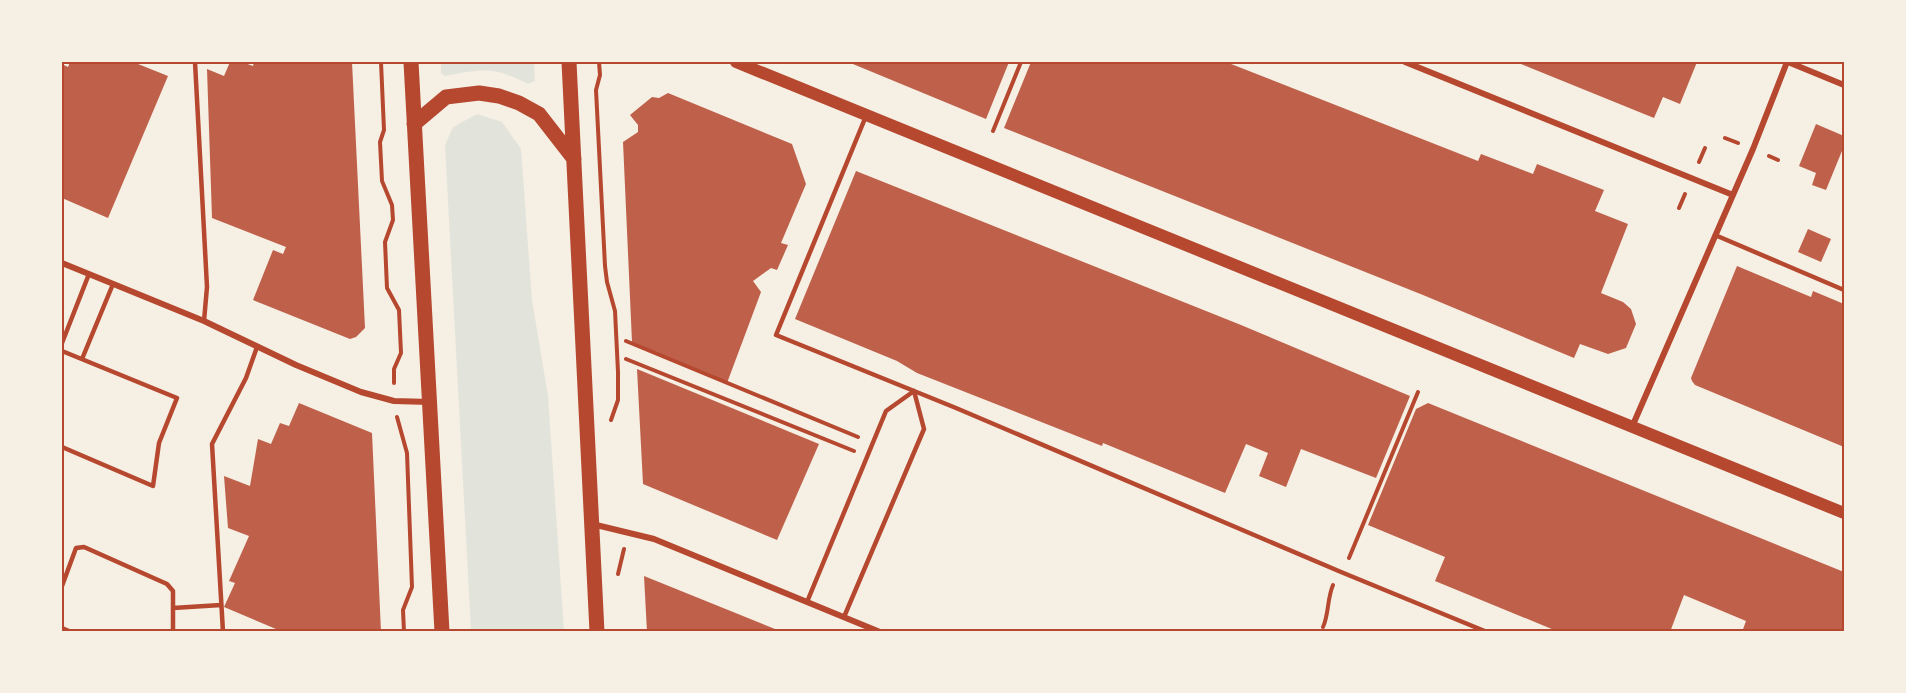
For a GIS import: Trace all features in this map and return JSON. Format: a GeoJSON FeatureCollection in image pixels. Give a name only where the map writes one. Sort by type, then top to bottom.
{"type":"FeatureCollection","features":[{"type":"Feature","properties":{"kind":"main road"},"geometry":{"type":"LineString","coordinates":[[411,62],[442,632]]}},
{"type":"Feature","properties":{"kind":"main road"},"geometry":{"type":"LineString","coordinates":[[569,62],[597,632]]}},
{"type":"Feature","properties":{"kind":"main road"},"geometry":{"type":"LineString","coordinates":[[735,62],[1845,513]]}},
{"type":"Feature","properties":{"kind":"main road"},"geometry":{"type":"LineString","coordinates":[[414,124],[446,97],[478,93],[498,96],[519,103],[539,114],[574,159]]}},
{"type":"Feature","properties":{"kind":"street"},"geometry":{"type":"LineString","coordinates":[[1406,62],[1733,195]]}},
{"type":"Feature","properties":{"kind":"street"},"geometry":{"type":"LineString","coordinates":[[1632,428],[1788,62],[1845,85]]}},
{"type":"Feature","properties":{"kind":"street"},"geometry":{"type":"LineString","coordinates":[[62,263],[204,321],[257,347],[361,392],[394,401],[431,402]]}},
{"type":"Feature","properties":{"kind":"street"},"geometry":{"type":"LineString","coordinates":[[591,524],[654,539],[880,632]]}},
{"type":"Feature","properties":{"kind":"lane"},"geometry":{"type":"LineString","coordinates":[[195,62],[207,287],[204,321]]}},
{"type":"Feature","properties":{"kind":"lane"},"geometry":{"type":"LineString","coordinates":[[867,115],[776,335],[914,391],[1341,573],[1487,632]]}},
{"type":"Feature","properties":{"kind":"lane"},"geometry":{"type":"LineString","coordinates":[[1715,235],[1845,290]]}},
{"type":"Feature","properties":{"kind":"lane"},"geometry":{"type":"LineString","coordinates":[[62,343],[89,274]]}},
{"type":"Feature","properties":{"kind":"lane"},"geometry":{"type":"LineString","coordinates":[[82,359],[113,284]]}},
{"type":"Feature","properties":{"kind":"lane"},"geometry":{"type":"LineString","coordinates":[[223,632],[212,444],[246,378],[257,347]]}},
{"type":"Feature","properties":{"kind":"lane"},"geometry":{"type":"LineString","coordinates":[[62,351],[177,398],[159,442],[153,486],[62,447]]}},
{"type":"Feature","properties":{"kind":"lane"},"geometry":{"type":"LineString","coordinates":[[807,602],[886,411],[914,391]]}},
{"type":"Feature","properties":{"kind":"lane"},"geometry":{"type":"LineString","coordinates":[[844,617],[924,429],[914,391]]}},
{"type":"Feature","properties":{"kind":"lane"},"geometry":{"type":"LineString","coordinates":[[62,586],[76,549],[84,547],[167,584],[173,591],[173,632]]}},
{"type":"Feature","properties":{"kind":"lane"},"geometry":{"type":"LineString","coordinates":[[173,608],[221,605]]}},
{"type":"Feature","properties":{"kind":"lane"},"geometry":{"type":"LineString","coordinates":[[62,628],[71,632]]}},
{"type":"Feature","properties":{"kind":"path"},"geometry":{"type":"LineString","coordinates":[[381,62],[384,129],[380,142],[382,182],[392,205],[393,220],[385,242],[387,288],[399,310],[401,353],[394,369],[394,401],[398,427],[407,453],[412,587],[403,609],[404,632]]}},
{"type":"Feature","properties":{"kind":"path"},"geometry":{"type":"LineString","coordinates":[[599,62],[600,75],[596,90],[605,266],[615,311],[618,372],[618,400],[610,428]]}},
{"type":"Feature","properties":{"kind":"path"},"geometry":{"type":"LineString","coordinates":[[993,131],[1022,62]]}},
{"type":"Feature","properties":{"kind":"path"},"geometry":{"type":"LineString","coordinates":[[1725,138],[1738,143]]}},
{"type":"Feature","properties":{"kind":"path"},"geometry":{"type":"LineString","coordinates":[[1699,162],[1705,148]]}},
{"type":"Feature","properties":{"kind":"path"},"geometry":{"type":"LineString","coordinates":[[1769,156],[1778,160]]}},
{"type":"Feature","properties":{"kind":"path"},"geometry":{"type":"LineString","coordinates":[[1679,208],[1686,190]]}},
{"type":"Feature","properties":{"kind":"path"},"geometry":{"type":"LineString","coordinates":[[626,341],[873,444]]}},
{"type":"Feature","properties":{"kind":"path"},"geometry":{"type":"LineString","coordinates":[[626,359],[868,456]]}},
{"type":"Feature","properties":{"kind":"path"},"geometry":{"type":"LineString","coordinates":[[1348,562],[1418,392]]}},
{"type":"Feature","properties":{"kind":"path"},"geometry":{"type":"LineString","coordinates":[[616,581],[625,546],[624,531]]}},
{"type":"Feature","properties":{"kind":"path"},"geometry":{"type":"LineString","coordinates":[[1323,627],[1328,615],[1330,592]]}},
{"type":"Feature","properties":{"kind":"shaded area"},"geometry":{"type":"Polygon","coordinates":[[[441,62],[534,62],[535,81],[528,84],[506,74],[488,71],[445,76],[441,73],[441,62]]]}},
{"type":"Feature","properties":{"kind":"shaded area"},"geometry":{"type":"Polygon","coordinates":[[[477,114],[502,122],[521,149],[532,300],[548,396],[564,631],[471,631],[445,145],[453,127],[477,114]]]}},
{"type":"Feature","properties":{"kind":"building"},"geometry":{"type":"Polygon","coordinates":[[[70,62],[133,62],[168,76],[108,218],[62,198],[62,64],[68,67],[70,62]]]}},
{"type":"Feature","properties":{"kind":"building"},"geometry":{"type":"Polygon","coordinates":[[[230,62],[242,62],[253,66],[254,62],[352,62],[365,328],[356,337],[350,339],[253,300],[273,250],[283,254],[286,247],[212,218],[207,69],[224,76],[230,62]]]}},
{"type":"Feature","properties":{"kind":"building"},"geometry":{"type":"Polygon","coordinates":[[[848,62],[1009,62],[986,119],[848,62]]]}},
{"type":"Feature","properties":{"kind":"building"},"geometry":{"type":"Polygon","coordinates":[[[1031,62],[1226,62],[1478,161],[1481,154],[1533,174],[1537,164],[1604,190],[1595,211],[1628,224],[1601,293],[1623,302],[1631,309],[1636,324],[1626,348],[1608,354],[1580,344],[1574,358],[1423,295],[1004,128],[1031,62]]]}},
{"type":"Feature","properties":{"kind":"building"},"geometry":{"type":"Polygon","coordinates":[[[1516,62],[1697,62],[1680,104],[1663,97],[1654,118],[1516,62]]]}},
{"type":"Feature","properties":{"kind":"building"},"geometry":{"type":"Polygon","coordinates":[[[668,93],[792,144],[806,184],[781,243],[788,245],[777,270],[771,268],[753,281],[761,292],[727,383],[632,342],[623,142],[638,132],[638,125],[630,115],[652,97],[659,98],[668,93]]]}},
{"type":"Feature","properties":{"kind":"building"},"geometry":{"type":"Polygon","coordinates":[[[1816,124],[1844,136],[1844,146],[1826,190],[1812,185],[1816,173],[1799,166],[1816,124]]]}},
{"type":"Feature","properties":{"kind":"building"},"geometry":{"type":"Polygon","coordinates":[[[856,171],[1241,325],[1410,396],[1376,478],[1301,449],[1286,487],[1259,476],[1268,453],[1246,444],[1225,493],[1103,443],[1102,446],[917,373],[897,361],[795,319],[856,171]]]}},
{"type":"Feature","properties":{"kind":"building"},"geometry":{"type":"Polygon","coordinates":[[[1808,229],[1831,239],[1821,262],[1798,252],[1808,229]]]}},
{"type":"Feature","properties":{"kind":"building"},"geometry":{"type":"Polygon","coordinates":[[[1737,266],[1811,297],[1813,291],[1844,304],[1844,447],[1695,385],[1692,381],[1691,378],[1737,266]]]}},
{"type":"Feature","properties":{"kind":"building"},"geometry":{"type":"Polygon","coordinates":[[[637,369],[819,444],[777,540],[643,484],[637,369]]]}},
{"type":"Feature","properties":{"kind":"building"},"geometry":{"type":"Polygon","coordinates":[[[299,403],[372,433],[381,632],[283,632],[224,607],[235,583],[229,581],[249,536],[228,528],[224,476],[250,486],[258,439],[271,444],[280,423],[289,426],[299,403]]]}},
{"type":"Feature","properties":{"kind":"building"},"geometry":{"type":"Polygon","coordinates":[[[1428,403],[1844,572],[1844,632],[1742,632],[1746,621],[1684,595],[1670,632],[1559,632],[1435,581],[1445,557],[1368,525],[1416,409],[1428,403]]]}},
{"type":"Feature","properties":{"kind":"building"},"geometry":{"type":"Polygon","coordinates":[[[644,576],[780,631],[780,632],[647,632],[644,576]]]}}]}
